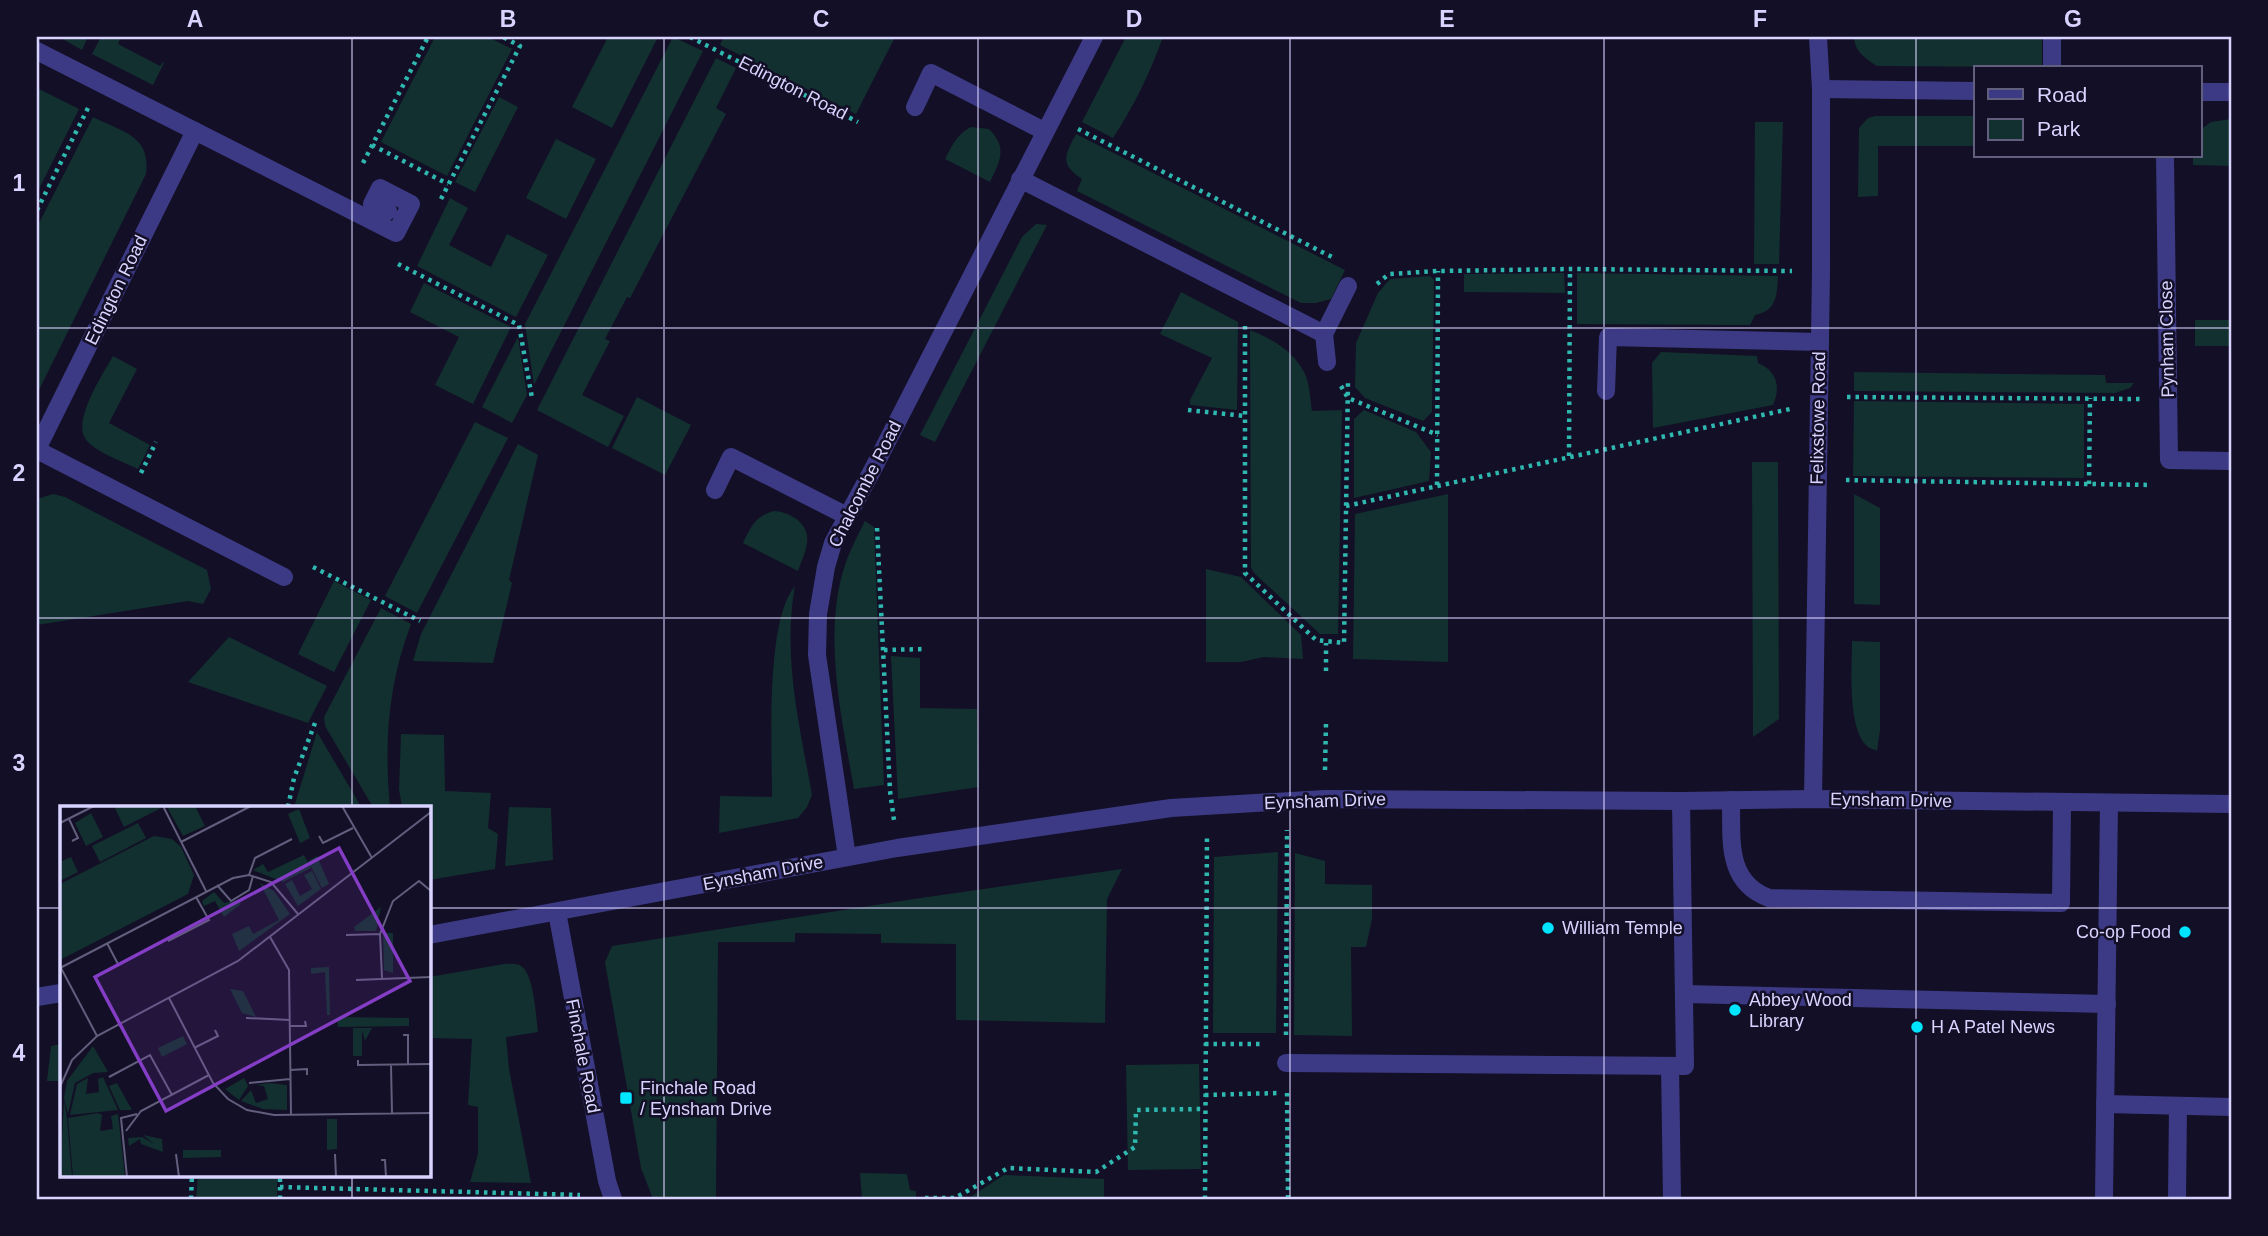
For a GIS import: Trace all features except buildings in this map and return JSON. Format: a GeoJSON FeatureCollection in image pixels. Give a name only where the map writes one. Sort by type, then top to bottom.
{"type":"FeatureCollection","features":[{"type":"Feature","properties":{"kind":"street","name":"Chalcombe Road"},"geometry":{"type":"LineString","coordinates":[[847,857],[817,655],[820,591],[833,543],[1094,37]]}},
{"type":"Feature","properties":{"kind":"street","name":"Felixstowe Road"},"geometry":{"type":"LineString","coordinates":[[1813,799],[1821,271],[1821,89],[1818,37]]}},
{"type":"Feature","properties":{"kind":"street"},"geometry":{"type":"LineString","coordinates":[[2052,37],[2052,66]]}},
{"type":"Feature","properties":{"kind":"street"},"geometry":{"type":"LineString","coordinates":[[37,51],[396,233],[411,204],[380,188],[372,204],[388,211]]}},
{"type":"Feature","properties":{"kind":"street"},"geometry":{"type":"LineString","coordinates":[[915,107],[931,73],[1049,123]]}},
{"type":"Feature","properties":{"kind":"street"},"geometry":{"type":"LineString","coordinates":[[1821,89],[1974,91]]}},
{"type":"Feature","properties":{"kind":"street"},"geometry":{"type":"LineString","coordinates":[[2202,92],[2231,92]]}},
{"type":"Feature","properties":{"kind":"street","name":"Edington Road"},"geometry":{"type":"LineString","coordinates":[[195,131],[37,450],[284,577]]}},
{"type":"Feature","properties":{"kind":"street","name":"Pynham Close"},"geometry":{"type":"LineString","coordinates":[[2165,158],[2169,460],[2231,461]]}},
{"type":"Feature","properties":{"kind":"street"},"geometry":{"type":"LineString","coordinates":[[1020,179],[1324,334]]}},
{"type":"Feature","properties":{"kind":"street"},"geometry":{"type":"LineString","coordinates":[[1326,362],[1324,334],[1348,286]]}},
{"type":"Feature","properties":{"kind":"street"},"geometry":{"type":"LineString","coordinates":[[1606,391],[1608,337],[1819,342]]}},
{"type":"Feature","properties":{"kind":"street"},"geometry":{"type":"LineString","coordinates":[[715,490],[731,457],[847,516]]}},
{"type":"Feature","properties":{"kind":"street","name":"Eynsham Drive"},"geometry":{"type":"LineString","coordinates":[[430,935],[897,848],[1171,808],[1325,799],[1813,799],[2231,804]]}},
{"type":"Feature","properties":{"kind":"street"},"geometry":{"type":"LineString","coordinates":[[1731,800],[1732,861],[1743,880],[1760,895],[1769,898],[2061,903],[2062,803]]}},
{"type":"Feature","properties":{"kind":"street"},"geometry":{"type":"LineString","coordinates":[[1286,1054],[1685,1066],[1681,801]]}},
{"type":"Feature","properties":{"kind":"street"},"geometry":{"type":"LineString","coordinates":[[2104,1199],[2109,803]]}},
{"type":"Feature","properties":{"kind":"street","name":"Finchale Road"},"geometry":{"type":"LineString","coordinates":[[557,912],[604,1168],[613,1198]]}},
{"type":"Feature","properties":{"kind":"street"},"geometry":{"type":"LineString","coordinates":[[37,997],[60,993]]}},
{"type":"Feature","properties":{"kind":"street"},"geometry":{"type":"LineString","coordinates":[[1685,994],[2107,1004]]}},
{"type":"Feature","properties":{"kind":"street"},"geometry":{"type":"LineString","coordinates":[[1670,1066],[1672,1199]]}},
{"type":"Feature","properties":{"kind":"street"},"geometry":{"type":"LineString","coordinates":[[2105,1104],[2231,1107]]}},
{"type":"Feature","properties":{"kind":"street"},"geometry":{"type":"LineString","coordinates":[[2177,1199],[2186,1106]]}},
{"type":"Feature","properties":{"kind":"path"},"geometry":{"type":"LineString","coordinates":[[342,205],[428,37]]}},
{"type":"Feature","properties":{"kind":"path"},"geometry":{"type":"LineString","coordinates":[[436,208],[520,46],[503,37]]}},
{"type":"Feature","properties":{"kind":"path","name":"Edington Road"},"geometry":{"type":"LineString","coordinates":[[690,37],[858,122]]}},
{"type":"Feature","properties":{"kind":"path"},"geometry":{"type":"LineString","coordinates":[[37,210],[101,82]]}},
{"type":"Feature","properties":{"kind":"path"},"geometry":{"type":"LineString","coordinates":[[1049,123],[1345,264]]}},
{"type":"Feature","properties":{"kind":"path"},"geometry":{"type":"LineString","coordinates":[[372,145],[448,184]]}},
{"type":"Feature","properties":{"kind":"path"},"geometry":{"type":"LineString","coordinates":[[395,262],[519,326],[533,398]]}},
{"type":"Feature","properties":{"kind":"path"},"geometry":{"type":"LineString","coordinates":[[1569,456],[1570,269]]}},
{"type":"Feature","properties":{"kind":"path"},"geometry":{"type":"LineString","coordinates":[[1373,293],[1379,281],[1389,274],[1438,271],[1821,271]]}},
{"type":"Feature","properties":{"kind":"path"},"geometry":{"type":"LineString","coordinates":[[1437,485],[1438,271]]}},
{"type":"Feature","properties":{"kind":"path"},"geometry":{"type":"LineString","coordinates":[[1368,276],[1379,281]]}},
{"type":"Feature","properties":{"kind":"path"},"geometry":{"type":"LineString","coordinates":[[1245,293],[1245,573],[1316,640],[1326,643],[1344,643],[1348,370]]}},
{"type":"Feature","properties":{"kind":"path"},"geometry":{"type":"LineString","coordinates":[[1326,362],[1348,398],[1438,435]]}},
{"type":"Feature","properties":{"kind":"path"},"geometry":{"type":"LineString","coordinates":[[2089,484],[2090,398]]}},
{"type":"Feature","properties":{"kind":"path"},"geometry":{"type":"LineString","coordinates":[[1346,506],[1818,399],[2167,399]]}},
{"type":"Feature","properties":{"kind":"path"},"geometry":{"type":"LineString","coordinates":[[1188,410],[1245,416]]}},
{"type":"Feature","properties":{"kind":"path"},"geometry":{"type":"LineString","coordinates":[[1817,479],[2156,485]]}},
{"type":"Feature","properties":{"kind":"path"},"geometry":{"type":"LineString","coordinates":[[877,525],[890,792],[897,848]]}},
{"type":"Feature","properties":{"kind":"path"},"geometry":{"type":"LineString","coordinates":[[284,577],[296,559],[420,621]]}},
{"type":"Feature","properties":{"kind":"path"},"geometry":{"type":"LineString","coordinates":[[1326,643],[1326,671]]}},
{"type":"Feature","properties":{"kind":"path"},"geometry":{"type":"LineString","coordinates":[[884,650],[925,649]]}},
{"type":"Feature","properties":{"kind":"path"},"geometry":{"type":"LineString","coordinates":[[1325,799],[1326,722]]}},
{"type":"Feature","properties":{"kind":"path"},"geometry":{"type":"LineString","coordinates":[[288,806],[294,778],[315,723]]}},
{"type":"Feature","properties":{"kind":"path"},"geometry":{"type":"LineString","coordinates":[[1287,801],[1288,1199]]}},
{"type":"Feature","properties":{"kind":"path"},"geometry":{"type":"LineString","coordinates":[[1205,1199],[1207,806]]}},
{"type":"Feature","properties":{"kind":"path"},"geometry":{"type":"LineString","coordinates":[[1205,1044],[1286,1054]]}},
{"type":"Feature","properties":{"kind":"path"},"geometry":{"type":"LineString","coordinates":[[1205,1095],[1287,1093]]}},
{"type":"Feature","properties":{"kind":"path"},"geometry":{"type":"LineString","coordinates":[[925,1188],[925,1198],[955,1198],[1008,1168],[1096,1172],[1135,1147],[1136,1110],[1205,1109]]}},
{"type":"Feature","properties":{"kind":"path"},"geometry":{"type":"LineString","coordinates":[[191,1199],[192,1176]]}},
{"type":"Feature","properties":{"kind":"path"},"geometry":{"type":"LineString","coordinates":[[280,1176],[280,1199]]}},
{"type":"Feature","properties":{"kind":"path"},"geometry":{"type":"LineString","coordinates":[[280,1187],[613,1198]]}},
{"type":"Feature","properties":{"kind":"green space"},"geometry":{"type":"Polygon","coordinates":[[[59,37],[88,37],[82,50],[59,37]]]}},
{"type":"Feature","properties":{"kind":"green space"},"geometry":{"type":"Polygon","coordinates":[[[101,37],[121,37],[118,44],[160,66],[163,62],[153,85],[92,54],[101,37]]]}},
{"type":"Feature","properties":{"kind":"green space"},"geometry":{"type":"Polygon","coordinates":[[[435,37],[488,37],[512,49],[447,176],[381,142],[435,37]]]}},
{"type":"Feature","properties":{"kind":"green space"},"geometry":{"type":"Polygon","coordinates":[[[608,37],[658,37],[612,128],[572,107],[608,37]]]}},
{"type":"Feature","properties":{"kind":"green space"},"geometry":{"type":"Polygon","coordinates":[[[673,37],[703,51],[534,385],[525,324],[673,37]]]}},
{"type":"Feature","properties":{"kind":"green space"},"geometry":{"type":"Polygon","coordinates":[[[724,37],[894,39],[856,114],[720,45],[724,37]]]}},
{"type":"Feature","properties":{"kind":"green space"},"geometry":{"type":"Polygon","coordinates":[[[1126,37],[1163,37],[1141,89],[1113,138],[1082,122],[1126,37]]]}},
{"type":"Feature","properties":{"kind":"green space"},"geometry":{"type":"Polygon","coordinates":[[[1854,37],[2042,37],[2042,66],[1877,66],[1859,51],[1854,37]]]}},
{"type":"Feature","properties":{"kind":"green space"},"geometry":{"type":"Polygon","coordinates":[[[716,58],[736,68],[716,108],[726,114],[630,298],[627,297],[605,339],[610,341],[582,395],[624,416],[608,447],[537,410],[716,58]]]}},
{"type":"Feature","properties":{"kind":"green space"},"geometry":{"type":"Polygon","coordinates":[[[37,88],[79,109],[37,193],[37,88]]]}},
{"type":"Feature","properties":{"kind":"green space"},"geometry":{"type":"Polygon","coordinates":[[[499,97],[518,107],[475,192],[455,182],[499,97]]]}},
{"type":"Feature","properties":{"kind":"green space"},"geometry":{"type":"Polygon","coordinates":[[[1974,116],[1974,146],[1878,146],[1878,196],[1858,197],[1859,128],[1868,118],[1974,116]]]}},
{"type":"Feature","properties":{"kind":"green space"},"geometry":{"type":"Polygon","coordinates":[[[93,117],[124,131],[139,143],[144,151],[146,174],[37,394],[37,227],[93,117]]]}},
{"type":"Feature","properties":{"kind":"green space"},"geometry":{"type":"Polygon","coordinates":[[[2231,119],[2231,166],[2193,165],[2193,158],[2202,158],[2202,129],[2211,122],[2231,119]]]}},
{"type":"Feature","properties":{"kind":"green space"},"geometry":{"type":"Polygon","coordinates":[[[1755,122],[1783,122],[1779,264],[1754,264],[1755,122]]]}},
{"type":"Feature","properties":{"kind":"green space"},"geometry":{"type":"Polygon","coordinates":[[[971,127],[989,129],[999,142],[999,161],[990,182],[945,159],[958,137],[971,127]]]}},
{"type":"Feature","properties":{"kind":"green space"},"geometry":{"type":"Polygon","coordinates":[[[1076,134],[1345,270],[1331,299],[1301,303],[1077,191],[1082,179],[1070,169],[1066,159],[1076,134]]]}},
{"type":"Feature","properties":{"kind":"green space"},"geometry":{"type":"Polygon","coordinates":[[[556,139],[596,159],[566,219],[526,198],[556,139]]]}},
{"type":"Feature","properties":{"kind":"green space"},"geometry":{"type":"Polygon","coordinates":[[[450,198],[468,208],[449,245],[491,267],[507,234],[548,255],[516,317],[417,266],[450,198]]]}},
{"type":"Feature","properties":{"kind":"green space"},"geometry":{"type":"Polygon","coordinates":[[[1036,224],[1047,225],[935,442],[920,435],[1022,237],[1036,224]]]}},
{"type":"Feature","properties":{"kind":"green space"},"geometry":{"type":"Polygon","coordinates":[[[1564,273],[1565,293],[1464,292],[1464,274],[1564,273]]]}},
{"type":"Feature","properties":{"kind":"green space"},"geometry":{"type":"Polygon","coordinates":[[[1577,273],[1778,276],[1772,306],[1755,315],[1750,325],[1577,324],[1577,273]]]}},
{"type":"Feature","properties":{"kind":"green space"},"geometry":{"type":"Polygon","coordinates":[[[1430,276],[1434,280],[1432,412],[1423,421],[1365,398],[1355,387],[1356,343],[1378,293],[1390,279],[1430,276]]]}},
{"type":"Feature","properties":{"kind":"green space"},"geometry":{"type":"Polygon","coordinates":[[[424,283],[511,327],[473,404],[435,385],[459,337],[410,312],[424,283]]]}},
{"type":"Feature","properties":{"kind":"green space"},"geometry":{"type":"Polygon","coordinates":[[[1181,292],[1238,322],[1237,410],[1190,405],[1190,400],[1212,358],[1160,334],[1181,292]]]}},
{"type":"Feature","properties":{"kind":"green space"},"geometry":{"type":"Polygon","coordinates":[[[2195,320],[2231,320],[2231,346],[2195,346],[2195,320]]]}},
{"type":"Feature","properties":{"kind":"green space"},"geometry":{"type":"Polygon","coordinates":[[[1250,330],[1282,347],[1301,366],[1308,383],[1312,411],[1342,410],[1338,634],[1320,634],[1254,573],[1251,567],[1250,330]]]}},
{"type":"Feature","properties":{"kind":"green space"},"geometry":{"type":"Polygon","coordinates":[[[518,337],[527,395],[512,423],[482,407],[518,337]]]}},
{"type":"Feature","properties":{"kind":"green space"},"geometry":{"type":"Polygon","coordinates":[[[1661,352],[1757,356],[1758,363],[1769,370],[1776,380],[1777,392],[1773,405],[1653,428],[1652,363],[1661,352]]]}},
{"type":"Feature","properties":{"kind":"green space"},"geometry":{"type":"Polygon","coordinates":[[[113,356],[137,369],[109,423],[150,445],[138,469],[94,447],[85,438],[82,430],[86,408],[113,356]]]}},
{"type":"Feature","properties":{"kind":"green space"},"geometry":{"type":"Polygon","coordinates":[[[1854,372],[2105,375],[2106,383],[2134,383],[2130,388],[2115,393],[1854,391],[1854,372]]]}},
{"type":"Feature","properties":{"kind":"green space"},"geometry":{"type":"Polygon","coordinates":[[[637,397],[691,425],[665,475],[612,448],[637,397]]]}},
{"type":"Feature","properties":{"kind":"green space"},"geometry":{"type":"Polygon","coordinates":[[[1854,401],[2084,404],[2084,478],[1853,476],[1854,401]]]}},
{"type":"Feature","properties":{"kind":"green space"},"geometry":{"type":"Polygon","coordinates":[[[1364,410],[1416,432],[1431,452],[1429,481],[1354,498],[1354,419],[1364,410]]]}},
{"type":"Feature","properties":{"kind":"green space"},"geometry":{"type":"Polygon","coordinates":[[[475,422],[508,438],[417,613],[385,596],[475,422]]]}},
{"type":"Feature","properties":{"kind":"green space"},"geometry":{"type":"Polygon","coordinates":[[[518,444],[538,455],[493,663],[413,661],[421,634],[518,444]]]}},
{"type":"Feature","properties":{"kind":"green space"},"geometry":{"type":"Polygon","coordinates":[[[1752,462],[1778,462],[1779,719],[1753,737],[1752,462]]]}},
{"type":"Feature","properties":{"kind":"green space"},"geometry":{"type":"Polygon","coordinates":[[[53,494],[65,497],[207,570],[211,589],[203,604],[188,601],[37,625],[37,499],[53,494]]]}},
{"type":"Feature","properties":{"kind":"green space"},"geometry":{"type":"Polygon","coordinates":[[[1448,494],[1448,662],[1353,659],[1355,514],[1448,494]]]}},
{"type":"Feature","properties":{"kind":"green space"},"geometry":{"type":"Polygon","coordinates":[[[1854,494],[1880,508],[1880,605],[1854,604],[1854,494]]]}},
{"type":"Feature","properties":{"kind":"green space"},"geometry":{"type":"Polygon","coordinates":[[[774,511],[793,517],[806,530],[806,546],[798,571],[743,543],[758,519],[774,511]]]}},
{"type":"Feature","properties":{"kind":"green space"},"geometry":{"type":"Polygon","coordinates":[[[865,521],[874,527],[884,785],[854,789],[836,677],[835,619],[845,565],[865,521]]]}},
{"type":"Feature","properties":{"kind":"green space"},"geometry":{"type":"Polygon","coordinates":[[[1206,569],[1241,577],[1301,635],[1303,659],[1264,657],[1241,662],[1206,662],[1206,569]]]}},
{"type":"Feature","properties":{"kind":"green space"},"geometry":{"type":"Polygon","coordinates":[[[334,581],[371,600],[334,672],[298,654],[334,581]]]}},
{"type":"Feature","properties":{"kind":"green space"},"geometry":{"type":"Polygon","coordinates":[[[795,586],[790,639],[794,691],[812,795],[798,818],[719,833],[720,796],[772,797],[771,718],[775,655],[785,603],[795,586]]]}},
{"type":"Feature","properties":{"kind":"green space"},"geometry":{"type":"Polygon","coordinates":[[[381,608],[411,624],[397,669],[390,714],[390,806],[372,806],[325,726],[324,717],[381,608]]]}},
{"type":"Feature","properties":{"kind":"green space"},"geometry":{"type":"Polygon","coordinates":[[[229,637],[327,686],[308,723],[188,682],[229,637]]]}},
{"type":"Feature","properties":{"kind":"green space"},"geometry":{"type":"Polygon","coordinates":[[[1852,641],[1880,642],[1880,730],[1877,751],[1867,746],[1856,726],[1851,681],[1852,641]]]}},
{"type":"Feature","properties":{"kind":"green space"},"geometry":{"type":"Polygon","coordinates":[[[891,656],[920,658],[920,708],[977,709],[979,787],[898,799],[891,656]]]}},
{"type":"Feature","properties":{"kind":"green space"},"geometry":{"type":"Polygon","coordinates":[[[317,732],[360,806],[294,806],[317,732]]]}},
{"type":"Feature","properties":{"kind":"green space"},"geometry":{"type":"Polygon","coordinates":[[[401,734],[444,735],[445,791],[491,793],[488,828],[498,834],[495,869],[430,880],[430,806],[402,806],[399,789],[401,734]]]}},
{"type":"Feature","properties":{"kind":"green space"},"geometry":{"type":"Polygon","coordinates":[[[509,807],[551,808],[553,860],[505,866],[509,807]]]}},
{"type":"Feature","properties":{"kind":"green space"},"geometry":{"type":"Polygon","coordinates":[[[1278,852],[1276,1033],[1213,1033],[1214,857],[1278,852]]]}},
{"type":"Feature","properties":{"kind":"green space"},"geometry":{"type":"Polygon","coordinates":[[[1295,853],[1325,861],[1325,884],[1372,885],[1372,919],[1366,947],[1351,947],[1352,1036],[1294,1035],[1295,853]]]}},
{"type":"Feature","properties":{"kind":"green space"},"geometry":{"type":"Polygon","coordinates":[[[1122,869],[1107,899],[1105,1023],[956,1020],[956,944],[881,943],[881,934],[795,933],[795,942],[718,942],[716,1199],[653,1199],[641,1168],[605,962],[612,946],[1122,869]]]}},
{"type":"Feature","properties":{"kind":"green space"},"geometry":{"type":"Polygon","coordinates":[[[512,964],[521,966],[529,978],[538,1032],[506,1037],[509,1069],[531,1183],[470,1182],[478,1154],[478,1107],[468,1105],[472,1039],[430,1038],[430,977],[512,964]]]}},
{"type":"Feature","properties":{"kind":"green space"},"geometry":{"type":"Polygon","coordinates":[[[60,1044],[60,1081],[47,1081],[51,1046],[60,1044]]]}},
{"type":"Feature","properties":{"kind":"green space"},"geometry":{"type":"Polygon","coordinates":[[[1199,1064],[1201,1169],[1128,1170],[1126,1065],[1199,1064]]]}},
{"type":"Feature","properties":{"kind":"green space"},"geometry":{"type":"Polygon","coordinates":[[[860,1173],[907,1174],[910,1190],[916,1191],[916,1199],[862,1199],[860,1173]]]}},
{"type":"Feature","properties":{"kind":"green space"},"geometry":{"type":"Polygon","coordinates":[[[1004,1175],[1104,1179],[1104,1199],[967,1199],[1004,1175]]]}},
{"type":"Feature","properties":{"kind":"green space"},"geometry":{"type":"Polygon","coordinates":[[[198,1176],[277,1176],[277,1199],[196,1199],[198,1176]]]}},
{"type":"Feature","properties":{"kind":"place","name":"William Temple"},"geometry":{"type":"Point","coordinates":[1548,928]}},
{"type":"Feature","properties":{"kind":"place","name":"Co-op Food"},"geometry":{"type":"Point","coordinates":[2185,932]}},
{"type":"Feature","properties":{"kind":"place","name":"Abbey Wood Library"},"geometry":{"type":"Point","coordinates":[1735,1010]}},
{"type":"Feature","properties":{"kind":"place","name":"H A Patel News"},"geometry":{"type":"Point","coordinates":[1917,1027]}},
{"type":"Feature","properties":{"kind":"place","name":"Finchale Road / Eynsham Drive"},"geometry":{"type":"Point","coordinates":[626,1098]}}]}
